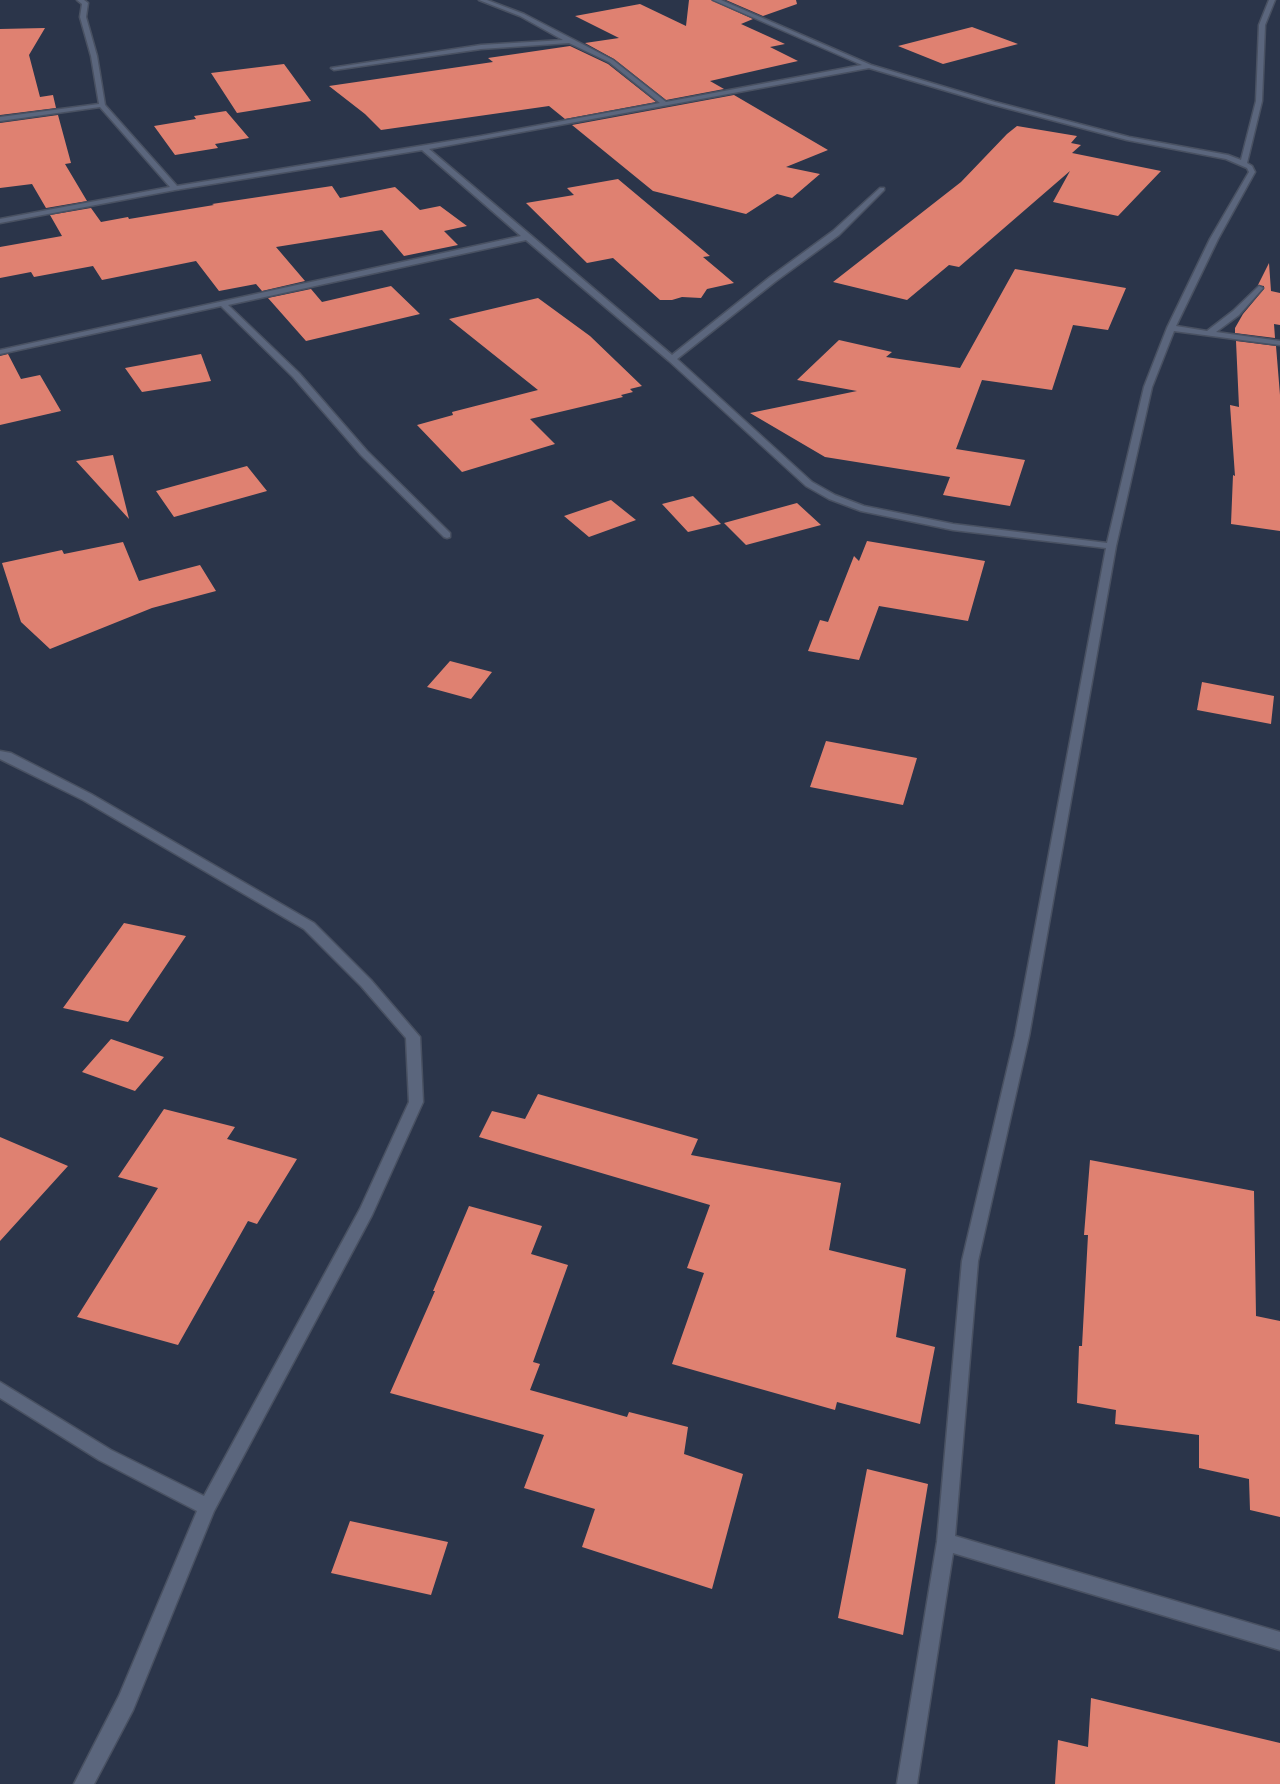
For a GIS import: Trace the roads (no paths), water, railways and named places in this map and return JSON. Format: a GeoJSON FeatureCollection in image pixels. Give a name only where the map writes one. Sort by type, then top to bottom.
{"type":"FeatureCollection","features":[{"type":"Feature","properties":{"kind":"street"},"geometry":{"type":"LineString","coordinates":[[80,0],[84,3],[83,17],[94,56],[102,105],[176,188]]}},
{"type":"Feature","properties":{"kind":"street"},"geometry":{"type":"LineString","coordinates":[[482,0],[522,15],[611,61],[664,103]]}},
{"type":"Feature","properties":{"kind":"street"},"geometry":{"type":"LineString","coordinates":[[716,0],[869,66],[993,103],[1129,139],[1228,157],[1244,162],[1250,166],[1252,172],[1214,239],[1171,328],[1148,387],[1111,546],[1022,1036],[970,1261],[946,1542],[907,1784]]}},
{"type":"Feature","properties":{"kind":"street"},"geometry":{"type":"LineString","coordinates":[[1244,162],[1259,101],[1262,25],[1272,0]]}},
{"type":"Feature","properties":{"kind":"street"},"geometry":{"type":"LineString","coordinates":[[334,68],[481,47],[570,41]]}},
{"type":"Feature","properties":{"kind":"street"},"geometry":{"type":"LineString","coordinates":[[0,221],[176,188],[424,148],[869,66]]}},
{"type":"Feature","properties":{"kind":"street"},"geometry":{"type":"LineString","coordinates":[[0,118],[102,105]]}},
{"type":"Feature","properties":{"kind":"street"},"geometry":{"type":"LineString","coordinates":[[424,148],[672,358],[809,484],[832,497],[861,508],[953,528],[1111,546]]}},
{"type":"Feature","properties":{"kind":"street"},"geometry":{"type":"LineString","coordinates":[[672,358],[836,232],[882,189]]}},
{"type":"Feature","properties":{"kind":"street"},"geometry":{"type":"LineString","coordinates":[[0,352],[527,237]]}},
{"type":"Feature","properties":{"kind":"street"},"geometry":{"type":"LineString","coordinates":[[1208,334],[1236,313],[1258,288]]}},
{"type":"Feature","properties":{"kind":"street"},"geometry":{"type":"LineString","coordinates":[[224,304],[296,374],[364,452],[447,535]]}},
{"type":"Feature","properties":{"kind":"street"},"geometry":{"type":"LineString","coordinates":[[1171,328],[1280,343]]}},
{"type":"Feature","properties":{"kind":"street"},"geometry":{"type":"LineString","coordinates":[[0,755],[7,756],[87,797],[309,926],[366,983],[413,1037],[416,1102],[367,1211],[207,1507],[126,1703],[84,1784]]}},
{"type":"Feature","properties":{"kind":"street"},"geometry":{"type":"LineString","coordinates":[[0,1389],[105,1455],[207,1507]]}},
{"type":"Feature","properties":{"kind":"street"},"geometry":{"type":"LineString","coordinates":[[946,1542],[1280,1641]]}}]}
